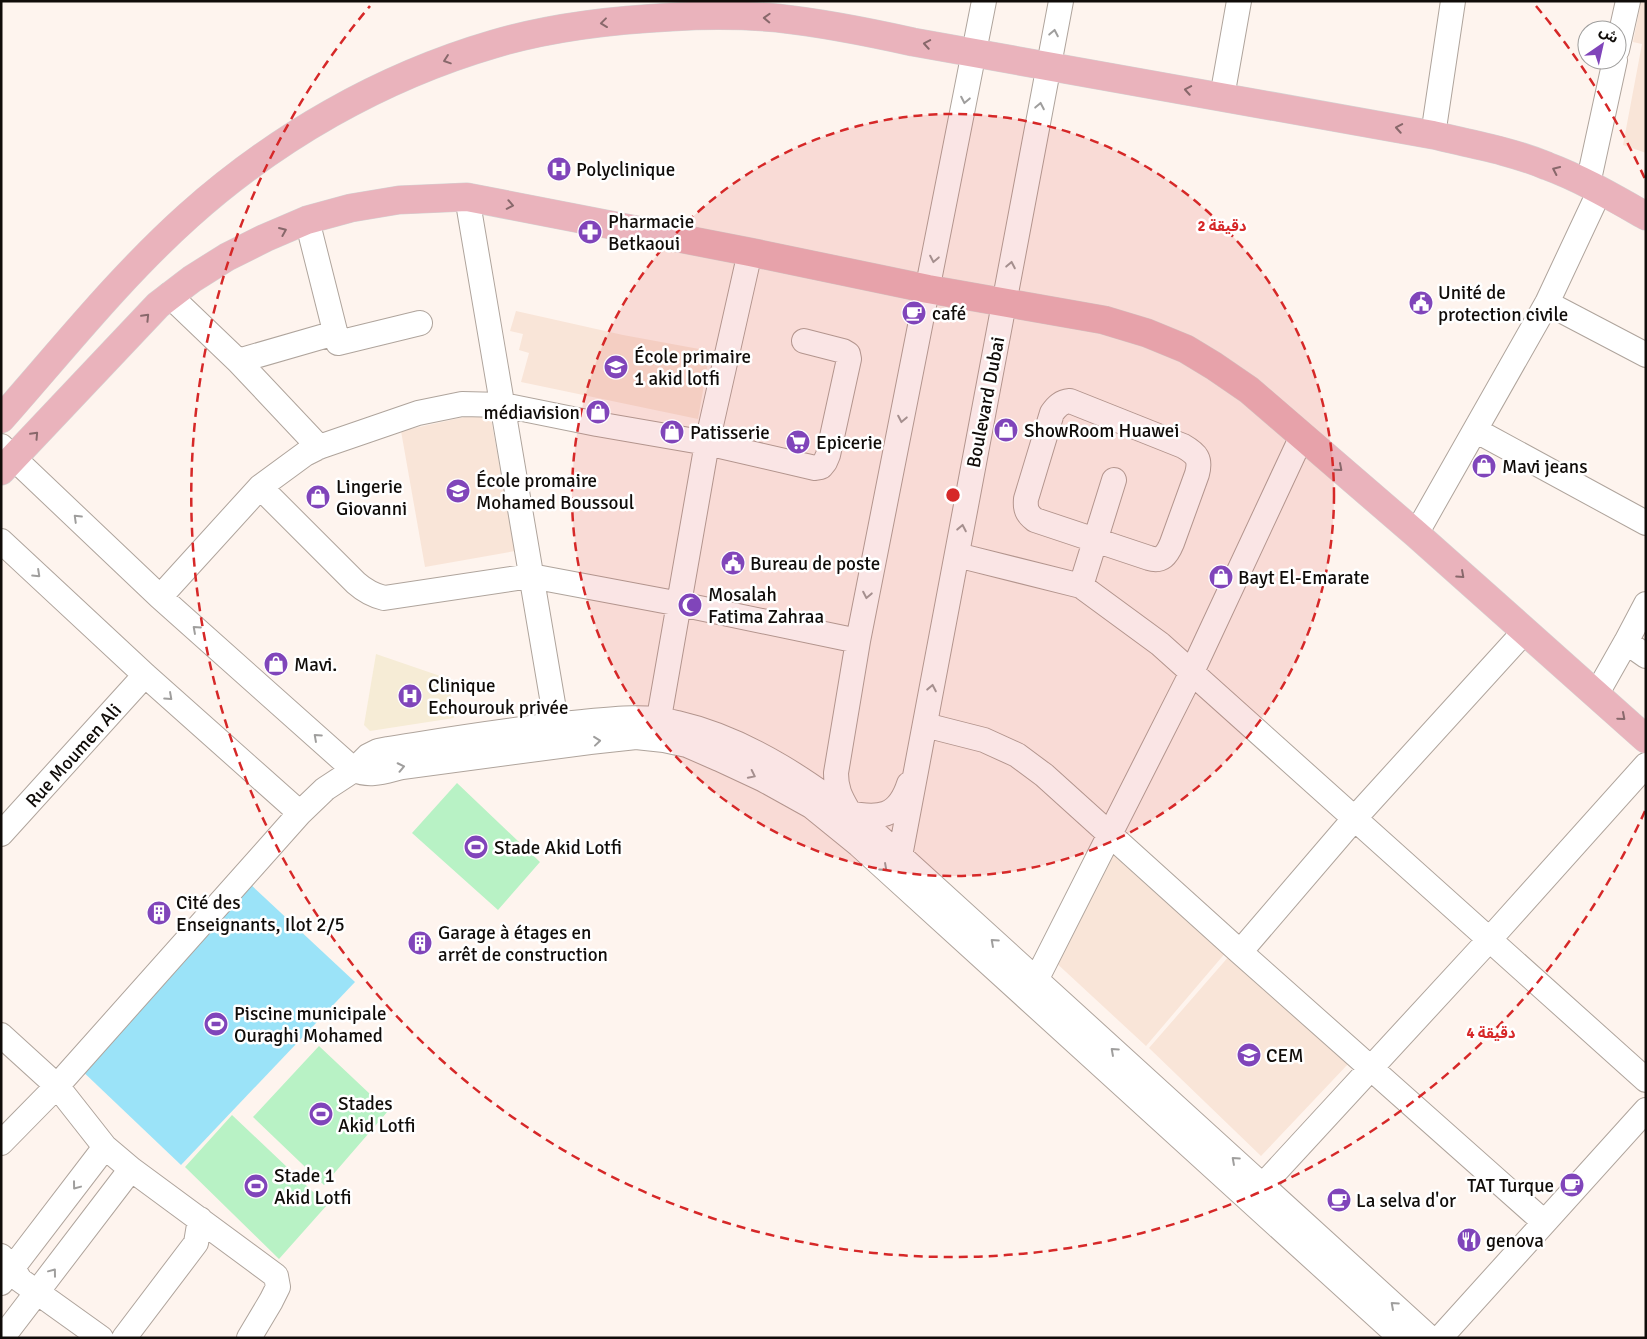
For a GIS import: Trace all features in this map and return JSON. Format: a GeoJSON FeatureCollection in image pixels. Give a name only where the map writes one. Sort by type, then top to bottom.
{"type":"FeatureCollection","features":[{"type":"Feature","properties":{"kind":"main road"},"geometry":{"type":"LineString","coordinates":[[1,418],[136,265],[189,215],[242,172],[294,134],[360,97],[423,69],[494,44],[560,28],[638,18],[705,15],[775,18],[834,26],[1433,135],[1502,152],[1547,166],[1594,187],[1646,216]]}},
{"type":"Feature","properties":{"kind":"main road"},"geometry":{"type":"LineString","coordinates":[[5,458],[151,311],[169,295],[227,257],[264,238],[307,220],[351,208],[399,200],[467,196],[928,289],[1104,320],[1147,333],[1186,349],[1249,390],[1416,534],[1524,632],[1646,738]]}},
{"type":"Feature","properties":{"kind":"street"},"geometry":{"type":"LineString","coordinates":[[859,845],[850,814],[836,786],[836,773],[858,641],[984,1]]}},
{"type":"Feature","properties":{"kind":"street","name":"Boulevard Dubai"},"geometry":{"type":"LineString","coordinates":[[900,856],[1061,1]]}},
{"type":"Feature","properties":{"kind":"street"},"geometry":{"type":"LineString","coordinates":[[1222,96],[1239,1]]}},
{"type":"Feature","properties":{"kind":"street"},"geometry":{"type":"LineString","coordinates":[[1433,135],[1454,1]]}},
{"type":"Feature","properties":{"kind":"street"},"geometry":{"type":"LineString","coordinates":[[1624,20],[1628,1]]}},
{"type":"Feature","properties":{"kind":"street"},"geometry":{"type":"LineString","coordinates":[[1416,534],[1547,303],[1594,187],[1613,70]]}},
{"type":"Feature","properties":{"kind":"street"},"geometry":{"type":"LineString","coordinates":[[467,196],[558,735]]}},
{"type":"Feature","properties":{"kind":"street"},"geometry":{"type":"LineString","coordinates":[[307,220],[338,343],[420,323]]}},
{"type":"Feature","properties":{"kind":"street"},"geometry":{"type":"LineString","coordinates":[[657,729],[707,443],[750,252]]}},
{"type":"Feature","properties":{"kind":"street"},"geometry":{"type":"LineString","coordinates":[[169,295],[238,361],[319,447]]}},
{"type":"Feature","properties":{"kind":"street"},"geometry":{"type":"LineString","coordinates":[[1547,303],[1646,355]]}},
{"type":"Feature","properties":{"kind":"street"},"geometry":{"type":"LineString","coordinates":[[238,361],[335,333]]}},
{"type":"Feature","properties":{"kind":"street"},"geometry":{"type":"LineString","coordinates":[[160,597],[260,488],[305,454],[319,447],[418,413],[462,404],[503,405],[707,443],[815,468],[821,467],[828,455],[849,359],[848,354],[843,351],[804,341]]}},
{"type":"Feature","properties":{"kind":"street"},"geometry":{"type":"LineString","coordinates":[[1070,401],[1076,403],[1184,446],[1198,458],[1199,465],[1194,483],[1172,544],[1168,553],[1162,558],[1156,560],[1095,540],[1035,520],[1028,514],[1025,507],[1052,414],[1062,402],[1070,401]]}},
{"type":"Feature","properties":{"kind":"street"},"geometry":{"type":"LineString","coordinates":[[1475,430],[1646,523]]}},
{"type":"Feature","properties":{"kind":"street"},"geometry":{"type":"LineString","coordinates":[[1031,988],[1191,674],[1302,436]]}},
{"type":"Feature","properties":{"kind":"street"},"geometry":{"type":"LineString","coordinates":[[5,458],[354,770]]}},
{"type":"Feature","properties":{"kind":"street"},"geometry":{"type":"LineString","coordinates":[[1081,586],[1114,480]]}},
{"type":"Feature","properties":{"kind":"street"},"geometry":{"type":"LineString","coordinates":[[260,488],[365,592],[374,596],[384,598],[531,576],[680,604],[858,641]]}},
{"type":"Feature","properties":{"kind":"street"},"geometry":{"type":"LineString","coordinates":[[1,541],[145,675],[300,813]]}},
{"type":"Feature","properties":{"kind":"street"},"geometry":{"type":"LineString","coordinates":[[956,555],[1081,586],[1160,644],[1191,674],[1646,1080]]}},
{"type":"Feature","properties":{"kind":"street"},"geometry":{"type":"LineString","coordinates":[[1596,695],[1646,604]]}},
{"type":"Feature","properties":{"kind":"street"},"geometry":{"type":"LineString","coordinates":[[1240,952],[1354,819],[1524,632]]}},
{"type":"Feature","properties":{"kind":"street"},"geometry":{"type":"LineString","coordinates":[[1626,642],[1646,656]]}},
{"type":"Feature","properties":{"kind":"street","name":"Rue Moumen Ali"},"geometry":{"type":"LineString","coordinates":[[1,834],[145,675]]}},
{"type":"Feature","properties":{"kind":"street"},"geometry":{"type":"LineString","coordinates":[[1,1143],[57,1086],[300,813],[325,789],[354,770],[360,762],[378,751],[558,735],[605,720],[657,729],[676,722],[728,739],[759,754],[817,800],[859,845],[1031,988],[1256,1193],[1430,1338]]}},
{"type":"Feature","properties":{"kind":"street"},"geometry":{"type":"LineString","coordinates":[[925,725],[984,740],[1017,755],[1044,775],[1544,1222]]}},
{"type":"Feature","properties":{"kind":"street"},"geometry":{"type":"LineString","coordinates":[[850,814],[871,816],[886,814],[898,807],[907,792],[920,754]]}},
{"type":"Feature","properties":{"kind":"street"},"geometry":{"type":"LineString","coordinates":[[1256,1193],[1489,940],[1646,765]]}},
{"type":"Feature","properties":{"kind":"street"},"geometry":{"type":"LineString","coordinates":[[817,800],[836,773]]}},
{"type":"Feature","properties":{"kind":"street"},"geometry":{"type":"LineString","coordinates":[[817,800],[850,814],[874,832],[1031,988]]}},
{"type":"Feature","properties":{"kind":"street"},"geometry":{"type":"LineString","coordinates":[[1,1035],[57,1086],[106,1147],[131,1169],[276,1276],[278,1287],[248,1338]]}},
{"type":"Feature","properties":{"kind":"street"},"geometry":{"type":"LineString","coordinates":[[1440,1338],[1646,1110]]}},
{"type":"Feature","properties":{"kind":"street"},"geometry":{"type":"LineString","coordinates":[[101,1338],[5,1269],[106,1147]]}},
{"type":"Feature","properties":{"kind":"street"},"geometry":{"type":"LineString","coordinates":[[2,1338],[131,1169]]}},
{"type":"Feature","properties":{"kind":"street"},"geometry":{"type":"LineString","coordinates":[[1256,1193],[1401,1338]]}},
{"type":"Feature","properties":{"kind":"street"},"geometry":{"type":"LineString","coordinates":[[124,1338],[196,1243],[200,1219]]}},
{"type":"Feature","properties":{"kind":"shaded area"},"geometry":{"type":"Polygon","coordinates":[[[1641,1],[1646,1],[1646,153],[1623,145],[1642,44],[1633,42],[1641,1]]]}},
{"type":"Feature","properties":{"kind":"shaded area","name":"École primaire 1 akid lotfi"},"geometry":{"type":"Polygon","coordinates":[[[516,311],[623,335],[710,351],[698,419],[521,382],[529,353],[519,350],[523,334],[510,331],[516,311]]]}},
{"type":"Feature","properties":{"kind":"shaded area","name":"École promaire Mohamed Boussoul"},"geometry":{"type":"Polygon","coordinates":[[[487,412],[490,413],[515,551],[425,567],[401,431],[487,412]]]}},
{"type":"Feature","properties":{"kind":"shaded area","name":"Clinique Echourouk privée"},"geometry":{"type":"Polygon","coordinates":[[[376,654],[449,679],[454,718],[370,731],[364,725],[376,654]]]}},
{"type":"Feature","properties":{"kind":"shaded area"},"geometry":{"type":"Polygon","coordinates":[[[1109,848],[1227,951],[1146,1046],[1052,959],[1109,848]]]}},
{"type":"Feature","properties":{"kind":"shaded area","name":"CEM"},"geometry":{"type":"Polygon","coordinates":[[[1230,955],[1349,1063],[1261,1156],[1149,1048],[1230,955]]]}},
{"type":"Feature","properties":{"kind":"green space","name":"Stade Akid Lotfi"},"geometry":{"type":"Polygon","coordinates":[[[457,783],[540,862],[498,910],[412,833],[457,783]]]}},
{"type":"Feature","properties":{"kind":"green space","name":"Stades Akid Lotfi"},"geometry":{"type":"Polygon","coordinates":[[[319,1046],[388,1111],[324,1185],[253,1117],[319,1046]]]}},
{"type":"Feature","properties":{"kind":"green space","name":"Stade 1 Akid Lotfi"},"geometry":{"type":"Polygon","coordinates":[[[232,1115],[327,1205],[279,1259],[185,1167],[232,1115]]]}},
{"type":"Feature","properties":{"kind":"water","name":"Piscine municipale Ouraghi Mohamed"},"geometry":{"type":"Polygon","coordinates":[[[249,883],[355,982],[181,1165],[77,1066],[249,883]]]}},
{"type":"Feature","properties":{"kind":"place","name":"Polyclinique"},"geometry":{"type":"Point","coordinates":[559,169]}},
{"type":"Feature","properties":{"kind":"place","name":"Pharmacie Betkaoui"},"geometry":{"type":"Point","coordinates":[590,232]}},
{"type":"Feature","properties":{"kind":"place","name":"Unité de protection civile"},"geometry":{"type":"Point","coordinates":[1421,303]}},
{"type":"Feature","properties":{"kind":"place","name":"café"},"geometry":{"type":"Point","coordinates":[914,313]}},
{"type":"Feature","properties":{"kind":"place","name":"École primaire 1 akid lotfi"},"geometry":{"type":"Point","coordinates":[616,367]}},
{"type":"Feature","properties":{"kind":"place","name":"médiavision"},"geometry":{"type":"Point","coordinates":[598,412]}},
{"type":"Feature","properties":{"kind":"place","name":"ShowRoom Huawei"},"geometry":{"type":"Point","coordinates":[1006,430]}},
{"type":"Feature","properties":{"kind":"place","name":"Patisserie"},"geometry":{"type":"Point","coordinates":[672,432]}},
{"type":"Feature","properties":{"kind":"place","name":"Epicerie"},"geometry":{"type":"Point","coordinates":[798,442]}},
{"type":"Feature","properties":{"kind":"place","name":"Mavi jeans"},"geometry":{"type":"Point","coordinates":[1484,466]}},
{"type":"Feature","properties":{"kind":"place","name":"École promaire Mohamed Boussoul"},"geometry":{"type":"Point","coordinates":[458,491]}},
{"type":"Feature","properties":{"kind":"place","name":"Lingerie Giovanni"},"geometry":{"type":"Point","coordinates":[318,497]}},
{"type":"Feature","properties":{"kind":"place","name":"Bureau de poste"},"geometry":{"type":"Point","coordinates":[733,563]}},
{"type":"Feature","properties":{"kind":"place","name":"Bayt El-Emarate"},"geometry":{"type":"Point","coordinates":[1221,577]}},
{"type":"Feature","properties":{"kind":"place","name":"Mosalah Fatima Zahraa"},"geometry":{"type":"Point","coordinates":[690,605]}},
{"type":"Feature","properties":{"kind":"place","name":"Mavi."},"geometry":{"type":"Point","coordinates":[276,664]}},
{"type":"Feature","properties":{"kind":"place","name":"Clinique Echourouk privée"},"geometry":{"type":"Point","coordinates":[410,696]}},
{"type":"Feature","properties":{"kind":"place","name":"Stade Akid Lotfi"},"geometry":{"type":"Point","coordinates":[476,847]}},
{"type":"Feature","properties":{"kind":"place","name":"Cité des Enseignants, Ilot 2/5"},"geometry":{"type":"Point","coordinates":[159,913]}},
{"type":"Feature","properties":{"kind":"place","name":"Garage à étages en arrêt de construction"},"geometry":{"type":"Point","coordinates":[420,943]}},
{"type":"Feature","properties":{"kind":"place","name":"Piscine municipale Ouraghi Mohamed"},"geometry":{"type":"Point","coordinates":[216,1024]}},
{"type":"Feature","properties":{"kind":"place","name":"CEM"},"geometry":{"type":"Point","coordinates":[1249,1055]}},
{"type":"Feature","properties":{"kind":"place","name":"Stades Akid Lotfi"},"geometry":{"type":"Point","coordinates":[321,1114]}},
{"type":"Feature","properties":{"kind":"place","name":"TAT Turque"},"geometry":{"type":"Point","coordinates":[1572,1185]}},
{"type":"Feature","properties":{"kind":"place","name":"Stade 1 Akid Lotfi"},"geometry":{"type":"Point","coordinates":[256,1186]}},
{"type":"Feature","properties":{"kind":"place","name":"La selva d'or"},"geometry":{"type":"Point","coordinates":[1339,1200]}},
{"type":"Feature","properties":{"kind":"place","name":"genova"},"geometry":{"type":"Point","coordinates":[1469,1240]}}]}
